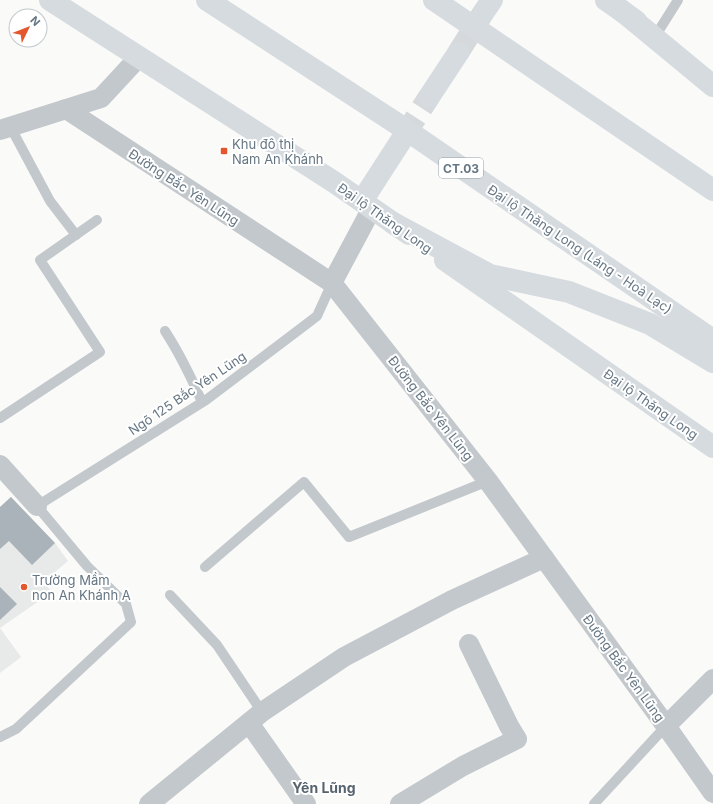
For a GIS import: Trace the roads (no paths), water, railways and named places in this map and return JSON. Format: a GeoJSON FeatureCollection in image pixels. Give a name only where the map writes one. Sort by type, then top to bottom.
{"type":"FeatureCollection","features":[{"type":"Feature","properties":{"kind":"main road","name":"Đại lộ Thăng Long"},"geometry":{"type":"LineString","coordinates":[[50,0],[367,205],[713,447]]}},
{"type":"Feature","properties":{"kind":"main road","name":"Đại lộ Thăng Long (Láng - Hoà Lạc)"},"geometry":{"type":"LineString","coordinates":[[207,0],[402,128],[713,340]]}},
{"type":"Feature","properties":{"kind":"main road"},"geometry":{"type":"LineString","coordinates":[[434,0],[713,190]]}},
{"type":"Feature","properties":{"kind":"main road"},"geometry":{"type":"LineString","coordinates":[[613,5],[713,74]]}},
{"type":"Feature","properties":{"kind":"main road"},"geometry":{"type":"LineString","coordinates":[[613,5],[713,86]]}},
{"type":"Feature","properties":{"kind":"main road"},"geometry":{"type":"LineString","coordinates":[[429,97],[458,53]]}},
{"type":"Feature","properties":{"kind":"main road"},"geometry":{"type":"LineString","coordinates":[[367,205],[404,136]]}},
{"type":"Feature","properties":{"kind":"main road"},"geometry":{"type":"LineString","coordinates":[[393,223],[490,276],[569,292],[650,324],[713,362]]}},
{"type":"Feature","properties":{"kind":"street"},"geometry":{"type":"LineString","coordinates":[[6,129],[101,98],[139,57]]}},
{"type":"Feature","properties":{"kind":"street","name":"Đường Bắc Yên Lũng"},"geometry":{"type":"LineString","coordinates":[[66,109],[332,283],[488,481],[713,793]]}},
{"type":"Feature","properties":{"kind":"street"},"geometry":{"type":"LineString","coordinates":[[332,283],[367,205]]}},
{"type":"Feature","properties":{"kind":"street"},"geometry":{"type":"LineString","coordinates":[[0,465],[37,506]]}},
{"type":"Feature","properties":{"kind":"street"},"geometry":{"type":"LineString","coordinates":[[149,804],[255,717],[344,657],[452,600],[544,558]]}},
{"type":"Feature","properties":{"kind":"street"},"geometry":{"type":"LineString","coordinates":[[400,804],[463,766],[517,739],[509,726],[470,644]]}},
{"type":"Feature","properties":{"kind":"street"},"geometry":{"type":"LineString","coordinates":[[666,726],[713,679]]}},
{"type":"Feature","properties":{"kind":"street"},"geometry":{"type":"LineString","coordinates":[[255,717],[306,804]]}},
{"type":"Feature","properties":{"kind":"lane"},"geometry":{"type":"LineString","coordinates":[[656,35],[678,0]]}},
{"type":"Feature","properties":{"kind":"lane"},"geometry":{"type":"LineString","coordinates":[[6,129],[50,202],[76,235]]}},
{"type":"Feature","properties":{"kind":"lane"},"geometry":{"type":"LineString","coordinates":[[0,418],[100,352],[40,260],[97,220]]}},
{"type":"Feature","properties":{"kind":"lane","name":"Ngõ 125 Bắc Yên Lũng"},"geometry":{"type":"LineString","coordinates":[[37,506],[202,402],[317,316],[332,283]]}},
{"type":"Feature","properties":{"kind":"lane"},"geometry":{"type":"LineString","coordinates":[[165,331],[191,376],[202,402]]}},
{"type":"Feature","properties":{"kind":"lane"},"geometry":{"type":"LineString","coordinates":[[205,567],[304,482],[349,537],[488,481]]}},
{"type":"Feature","properties":{"kind":"lane"},"geometry":{"type":"LineString","coordinates":[[0,737],[16,729],[131,622],[126,604],[87,566],[37,506]]}},
{"type":"Feature","properties":{"kind":"lane"},"geometry":{"type":"LineString","coordinates":[[170,596],[217,645],[255,717]]}},
{"type":"Feature","properties":{"kind":"lane"},"geometry":{"type":"LineString","coordinates":[[594,804],[666,726]]}},
{"type":"Feature","properties":{"kind":"tunnel"},"geometry":{"type":"LineString","coordinates":[[458,53],[483,13]]}},
{"type":"Feature","properties":{"kind":"tunnel"},"geometry":{"type":"LineString","coordinates":[[404,136],[429,97]]}},
{"type":"Feature","properties":{"kind":"place","name":"Khu đô thị Nam An Khánh"},"geometry":{"type":"Point","coordinates":[224,151]}},
{"type":"Feature","properties":{"kind":"place","name":"Trường Mầm non An Khánh A"},"geometry":{"type":"Point","coordinates":[24,587]}},
{"type":"Feature","properties":{"kind":"district","name":"Yên Lũng"},"geometry":{"type":"Point","coordinates":[324,787]}}]}
